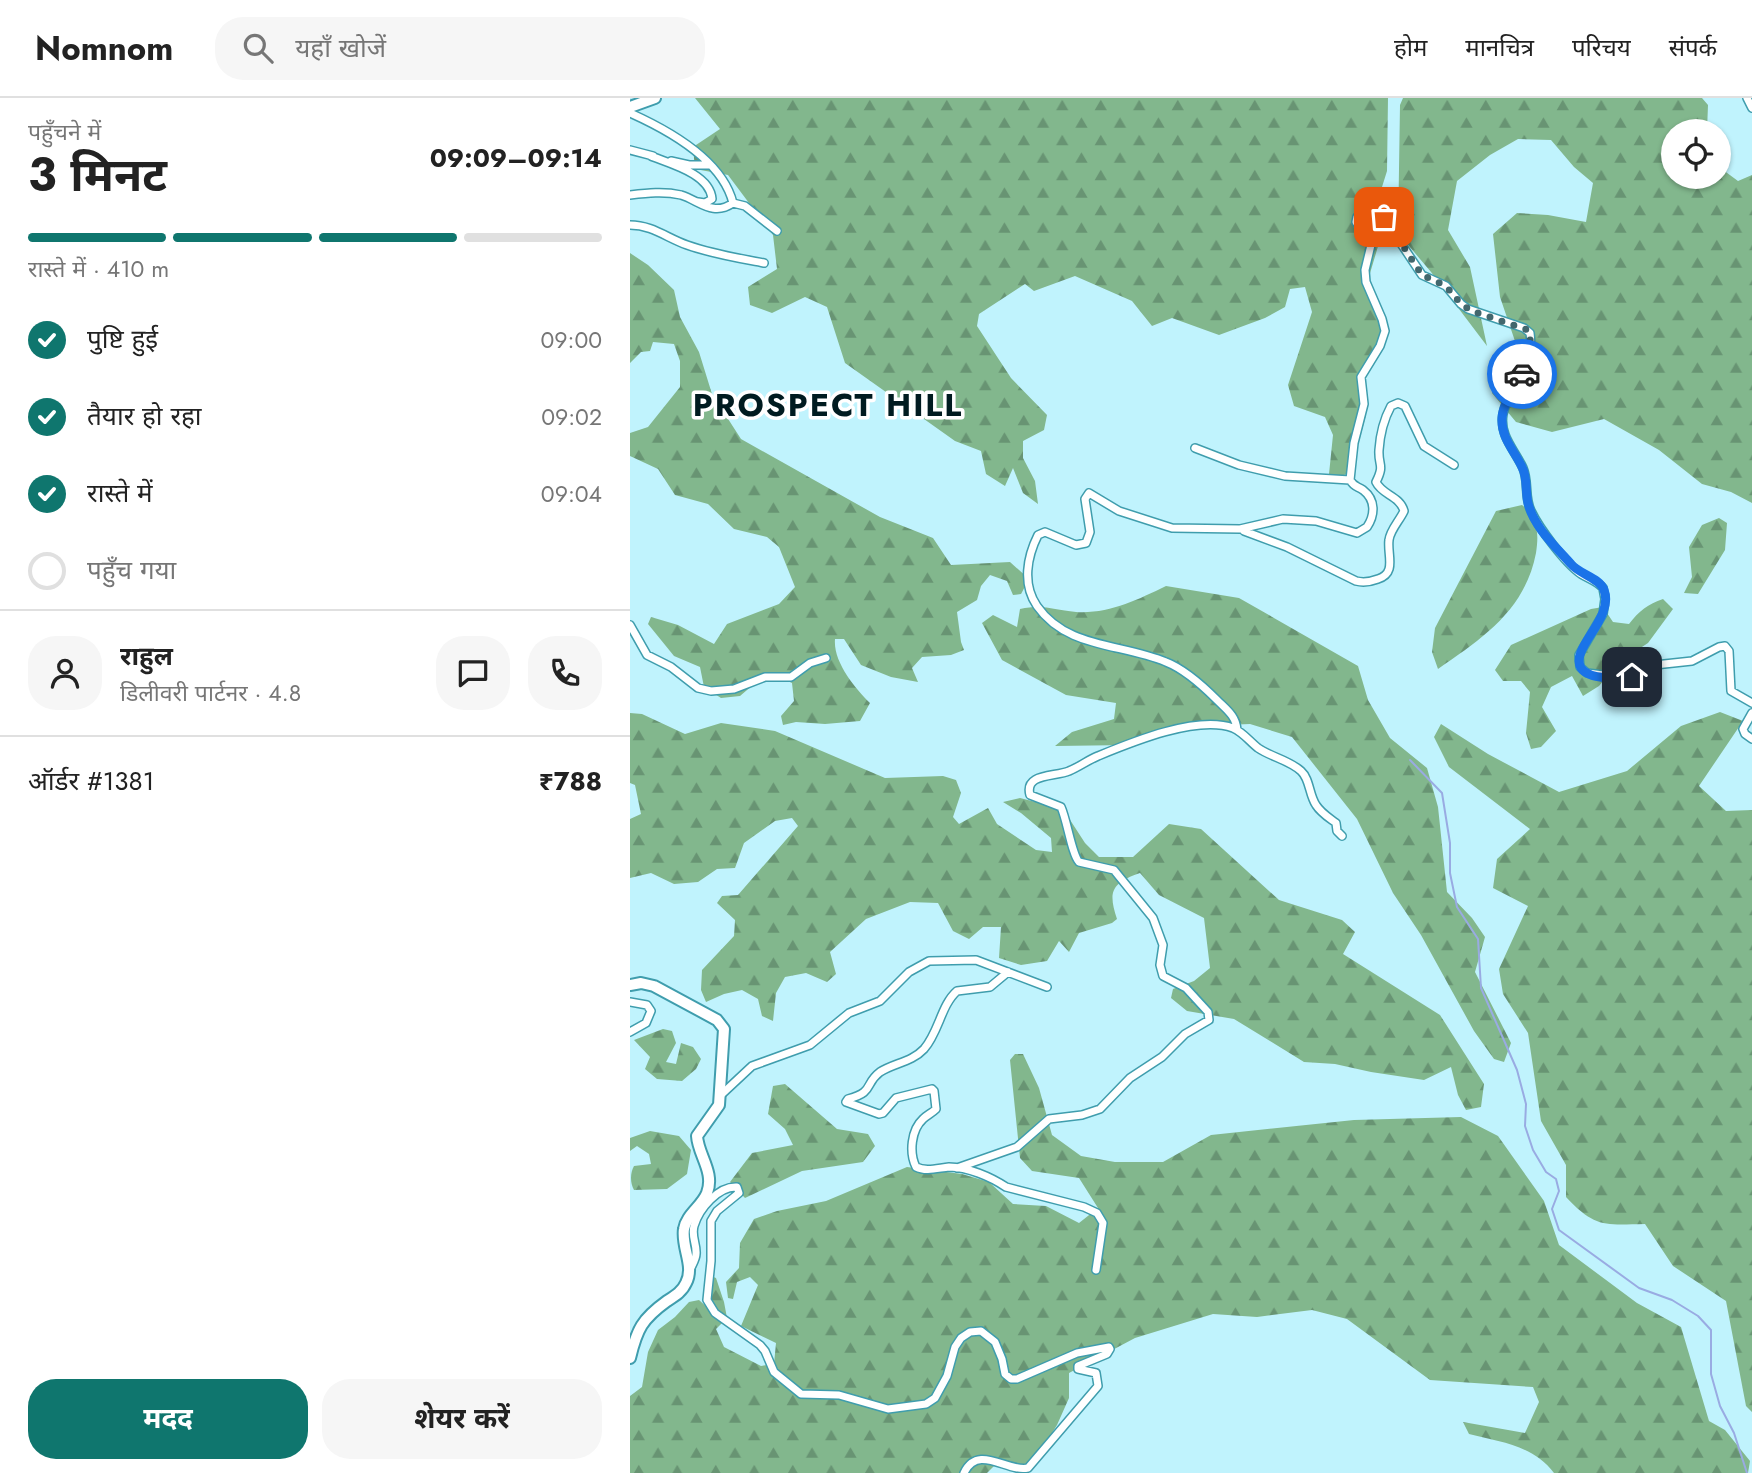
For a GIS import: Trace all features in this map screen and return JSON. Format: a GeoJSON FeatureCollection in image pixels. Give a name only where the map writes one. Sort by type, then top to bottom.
{"type":"FeatureCollection","features":[{"type":"Feature","properties":{"kind":"highway"},"geometry":{"type":"LineString","coordinates":[[630,107],[654,98]]}},
{"type":"Feature","properties":{"kind":"highway"},"geometry":{"type":"LineString","coordinates":[[630,985],[641,983],[654,986],[722,1024],[724,1029],[722,1094],[716,1111],[697,1136],[708,1166],[709,1185],[704,1199],[685,1224],[683,1236],[690,1270],[688,1281],[680,1292],[651,1312],[643,1321],[636,1332],[630,1358]]}},
{"type":"Feature","properties":{"kind":"street"},"geometry":{"type":"LineString","coordinates":[[1747,98],[1752,108]]}},
{"type":"Feature","properties":{"kind":"street"},"geometry":{"type":"LineString","coordinates":[[630,113],[668,131],[710,165],[724,181],[733,203]]}},
{"type":"Feature","properties":{"kind":"street"},"geometry":{"type":"LineString","coordinates":[[630,150],[689,165],[710,165]]}},
{"type":"Feature","properties":{"kind":"street"},"geometry":{"type":"LineString","coordinates":[[651,156],[694,175],[711,191],[713,197],[705,203],[691,200]]}},
{"type":"Feature","properties":{"kind":"street"},"geometry":{"type":"LineString","coordinates":[[630,195],[666,193],[682,196],[708,209],[733,203],[745,206],[777,231]]}},
{"type":"Feature","properties":{"kind":"street"},"geometry":{"type":"LineString","coordinates":[[1237,730],[1234,716],[1211,694],[1170,663],[1091,642],[1053,625],[1034,602],[1028,589],[1027,575],[1036,538],[1041,533],[1055,534],[1076,545],[1088,540],[1090,532],[1085,499],[1089,494],[1114,508],[1163,527],[1240,529],[1283,519],[1316,521],[1351,532],[1361,532],[1367,527],[1372,518],[1372,502],[1365,492],[1350,480],[1354,443],[1364,404],[1361,377],[1380,346],[1384,331],[1382,319],[1366,282],[1365,270],[1372,249],[1369,240],[1357,225],[1357,217],[1366,208],[1372,207],[1381,213],[1422,275],[1446,286],[1468,309],[1524,328],[1530,334],[1531,344],[1521,377],[1504,411],[1504,430],[1512,451],[1524,469],[1528,503],[1540,528],[1574,569],[1600,584],[1605,591],[1603,614],[1579,656],[1583,671],[1594,675],[1628,678],[1655,665],[1692,662],[1725,646],[1729,651],[1730,689],[1752,703]]}},
{"type":"Feature","properties":{"kind":"street"},"geometry":{"type":"LineString","coordinates":[[630,225],[651,228],[683,244],[711,253],[764,263]]}},
{"type":"Feature","properties":{"kind":"street"},"geometry":{"type":"LineString","coordinates":[[1240,529],[1287,547],[1356,581],[1375,580],[1385,577],[1388,572],[1389,539],[1404,511],[1401,503],[1376,482],[1382,472],[1379,450],[1385,420],[1391,406],[1398,403],[1405,407],[1424,446],[1454,465]]}},
{"type":"Feature","properties":{"kind":"street"},"geometry":{"type":"LineString","coordinates":[[1195,448],[1229,462],[1285,476],[1350,480]]}},
{"type":"Feature","properties":{"kind":"street"},"geometry":{"type":"LineString","coordinates":[[630,625],[636,647],[671,667],[691,684],[711,691],[734,689],[765,677],[791,677],[810,663],[826,658]]}},
{"type":"Feature","properties":{"kind":"street"},"geometry":{"type":"LineString","coordinates":[[1752,713],[1743,729],[1752,739]]}},
{"type":"Feature","properties":{"kind":"street"},"geometry":{"type":"LineString","coordinates":[[1008,972],[990,987],[957,991],[925,1048],[897,1066],[878,1074],[863,1095],[846,1101],[879,1114],[896,1098],[932,1089],[936,1109],[917,1127],[912,1144],[913,1161],[920,1169],[957,1168],[1017,1147],[1049,1119],[1083,1115],[1100,1109],[1139,1071],[1162,1057],[1185,1034],[1209,1020],[1208,1012],[1186,988],[1163,976],[1160,965],[1163,945],[1148,910],[1128,890],[1114,870],[1079,862],[1075,858],[1071,833],[1061,807],[1030,795],[1031,783],[1040,777],[1069,771],[1097,756],[1166,732],[1212,724],[1237,730],[1259,748],[1301,772],[1318,808],[1336,823],[1337,831],[1342,836]]}},
{"type":"Feature","properties":{"kind":"street"},"geometry":{"type":"LineString","coordinates":[[722,1094],[752,1066],[810,1045],[849,1013],[880,1001],[909,972],[921,964],[938,960],[967,959],[1047,987]]}},
{"type":"Feature","properties":{"kind":"street"},"geometry":{"type":"LineString","coordinates":[[630,1002],[647,1005],[651,1013],[646,1023],[630,1032]]}},
{"type":"Feature","properties":{"kind":"street"},"geometry":{"type":"LineString","coordinates":[[957,1168],[995,1180],[1009,1188],[1084,1206],[1097,1213],[1103,1223],[1096,1270]]}},
{"type":"Feature","properties":{"kind":"street"},"geometry":{"type":"LineString","coordinates":[[690,1270],[696,1254],[692,1235],[696,1219],[715,1195],[724,1189],[737,1187],[739,1192],[717,1211],[710,1221],[709,1305],[760,1345],[774,1372],[804,1395],[839,1395],[888,1409],[926,1404],[935,1398],[942,1388],[955,1347],[961,1338],[976,1331],[986,1334],[995,1342],[1006,1374],[1011,1379],[1017,1379],[1077,1353],[1103,1346],[1110,1348],[1107,1354],[1078,1366],[1078,1370],[1096,1373],[1098,1386],[1028,1468],[1021,1469],[987,1459],[970,1464],[964,1473]]}},
{"type":"Feature","properties":{"kind":"green space"},"geometry":{"type":"Polygon","coordinates":[[[695,98],[1388,98],[1387,171],[1382,187],[1368,197],[1379,243],[1368,280],[1377,296],[1383,333],[1363,384],[1366,415],[1351,471],[1336,480],[1329,474],[1333,435],[1325,417],[1294,406],[1288,385],[1312,312],[1305,287],[1290,289],[1285,307],[1265,318],[1219,335],[1172,318],[1152,326],[1132,301],[1075,276],[1034,291],[1025,284],[979,314],[977,326],[1011,378],[1047,415],[1044,430],[1023,441],[1023,458],[1035,481],[1038,504],[1023,493],[1013,468],[1005,486],[986,474],[981,451],[955,441],[845,363],[827,307],[805,297],[772,313],[750,305],[748,287],[777,269],[773,235],[728,175],[695,169],[693,147],[720,129],[695,98]]]}},
{"type":"Feature","properties":{"kind":"green space"},"geometry":{"type":"Polygon","coordinates":[[[1403,98],[1702,98],[1708,105],[1707,119],[1661,119],[1661,189],[1731,189],[1731,176],[1738,181],[1752,175],[1752,503],[1731,492],[1702,484],[1659,450],[1604,419],[1552,432],[1516,422],[1492,393],[1517,347],[1500,297],[1493,234],[1517,213],[1586,222],[1593,183],[1574,167],[1551,140],[1518,139],[1490,155],[1457,181],[1448,230],[1470,267],[1487,346],[1398,233],[1400,105],[1403,98]]]}},
{"type":"Feature","properties":{"kind":"green space"},"geometry":{"type":"Polygon","coordinates":[[[630,253],[648,265],[674,290],[680,317],[699,352],[712,394],[741,439],[880,517],[933,538],[951,565],[1010,562],[1029,579],[1021,594],[1013,595],[1007,581],[990,575],[981,586],[977,600],[957,612],[964,650],[951,655],[922,657],[912,668],[918,682],[891,677],[861,665],[844,639],[835,639],[841,665],[870,703],[860,721],[825,724],[796,722],[783,725],[781,716],[794,701],[792,683],[768,672],[740,696],[721,698],[704,687],[700,667],[674,656],[648,624],[651,617],[678,625],[714,644],[727,624],[779,604],[795,587],[779,547],[767,537],[734,529],[708,504],[675,495],[658,469],[630,456],[630,433],[648,427],[680,387],[680,361],[674,344],[653,342],[650,351],[641,352],[630,363],[630,253]]]}},
{"type":"Feature","properties":{"kind":"green space"},"geometry":{"type":"Polygon","coordinates":[[[1522,505],[1534,521],[1537,539],[1536,553],[1522,591],[1512,607],[1486,634],[1438,669],[1432,652],[1435,628],[1496,511],[1522,505]]]}},
{"type":"Feature","properties":{"kind":"green space"},"geometry":{"type":"Polygon","coordinates":[[[1719,518],[1727,523],[1725,550],[1698,594],[1684,593],[1692,577],[1689,547],[1702,525],[1719,518]]]}},
{"type":"Feature","properties":{"kind":"green space"},"geometry":{"type":"Polygon","coordinates":[[[1166,586],[1239,598],[1358,666],[1368,700],[1390,738],[1427,768],[1438,807],[1447,892],[1472,918],[1485,937],[1475,972],[1511,1043],[1504,1062],[1494,1059],[1474,1031],[1421,935],[1393,893],[1357,819],[1292,737],[1250,724],[1202,726],[1129,745],[1055,746],[1072,732],[1114,719],[1116,703],[1066,695],[1002,660],[982,623],[993,615],[1017,627],[1020,609],[1028,608],[1100,611],[1133,601],[1166,586]]]}},
{"type":"Feature","properties":{"kind":"green space"},"geometry":{"type":"Polygon","coordinates":[[[1663,599],[1673,609],[1648,643],[1619,662],[1599,686],[1583,696],[1572,676],[1551,687],[1542,707],[1556,731],[1541,747],[1531,749],[1526,733],[1530,692],[1521,681],[1503,681],[1495,670],[1511,645],[1591,609],[1603,607],[1613,622],[1629,624],[1644,608],[1663,599]]]}},
{"type":"Feature","properties":{"kind":"green space"},"geometry":{"type":"Polygon","coordinates":[[[1720,712],[1743,721],[1699,786],[1726,811],[1752,810],[1752,1412],[1746,1406],[1726,1301],[1673,1266],[1645,1224],[1620,1225],[1601,1222],[1585,1214],[1566,1197],[1566,1165],[1541,1121],[1528,1033],[1503,994],[1499,969],[1528,906],[1493,888],[1497,859],[1530,829],[1449,767],[1434,737],[1441,724],[1488,754],[1559,792],[1627,771],[1681,726],[1720,712]]]}},
{"type":"Feature","properties":{"kind":"green space"},"geometry":{"type":"Polygon","coordinates":[[[630,713],[642,714],[685,734],[721,723],[775,731],[885,778],[943,776],[956,780],[961,793],[953,817],[959,824],[988,808],[997,824],[1036,850],[1052,852],[1051,838],[1003,802],[1020,798],[1063,809],[1085,843],[1099,857],[1133,857],[1169,824],[1201,829],[1279,900],[1342,920],[1355,932],[1343,954],[1440,1015],[1484,1084],[1481,1107],[1466,1110],[1458,1095],[1451,1067],[1424,1080],[1335,1064],[1304,1062],[1234,1019],[1187,1011],[1171,998],[1173,989],[1194,981],[1210,968],[1204,918],[1159,895],[1140,873],[1123,881],[1114,890],[1113,902],[1117,919],[1079,933],[1069,952],[1059,941],[1047,961],[1021,965],[999,958],[1001,927],[983,927],[969,939],[953,931],[938,903],[910,902],[866,919],[830,952],[836,974],[827,982],[806,973],[785,977],[776,993],[773,1021],[762,1016],[758,999],[742,990],[706,1002],[701,990],[702,970],[734,936],[735,920],[717,903],[722,896],[738,895],[798,826],[792,818],[775,821],[744,843],[735,868],[717,869],[698,882],[674,884],[651,873],[630,878],[630,819],[641,814],[635,785],[630,783],[630,713]]]}},
{"type":"Feature","properties":{"kind":"green space"},"geometry":{"type":"Polygon","coordinates":[[[663,1029],[672,1031],[676,1043],[666,1062],[676,1064],[681,1043],[693,1047],[701,1059],[696,1069],[682,1081],[657,1079],[645,1069],[650,1057],[634,1040],[663,1029]]]}},
{"type":"Feature","properties":{"kind":"green space"},"geometry":{"type":"Polygon","coordinates":[[[1015,1054],[1023,1054],[1039,1088],[1052,1135],[1081,1156],[1115,1162],[1163,1162],[1211,1135],[1354,1120],[1461,1117],[1498,1136],[1544,1201],[1559,1245],[1637,1303],[1681,1327],[1709,1421],[1725,1430],[1750,1461],[1748,1473],[1554,1473],[1526,1450],[1469,1434],[1463,1422],[1525,1433],[1539,1402],[1533,1387],[1430,1380],[1347,1319],[1312,1310],[1257,1317],[1213,1314],[1135,1338],[1069,1373],[1069,1398],[1057,1425],[1027,1473],[995,1465],[987,1473],[630,1473],[630,1396],[642,1387],[648,1352],[658,1330],[689,1302],[699,1300],[710,1310],[707,1293],[711,1276],[716,1278],[727,1318],[716,1329],[724,1347],[761,1366],[774,1364],[776,1343],[741,1326],[758,1285],[750,1277],[737,1282],[733,1299],[728,1298],[726,1282],[739,1268],[740,1243],[754,1219],[777,1211],[826,1201],[907,1167],[962,1174],[989,1182],[1013,1204],[1046,1206],[1079,1223],[1098,1208],[1079,1178],[1032,1171],[1020,1158],[1010,1060],[1015,1054]]]}},
{"type":"Feature","properties":{"kind":"green space"},"geometry":{"type":"Polygon","coordinates":[[[785,1084],[837,1129],[868,1134],[875,1146],[863,1162],[802,1171],[745,1198],[730,1182],[752,1153],[793,1145],[785,1129],[768,1114],[773,1086],[785,1084]]]}},
{"type":"Feature","properties":{"kind":"green space"},"geometry":{"type":"Polygon","coordinates":[[[650,1131],[679,1136],[691,1150],[687,1174],[667,1189],[634,1190],[631,1178],[634,1166],[651,1164],[649,1154],[637,1146],[630,1151],[630,1138],[650,1131]]]}},
{"type":"Feature","properties":{"kind":"waterway"},"geometry":{"type":"LineString","coordinates":[[1410,760],[1442,793],[1450,843],[1450,873],[1457,907],[1478,939],[1481,988],[1517,1070],[1526,1104],[1525,1126],[1533,1150],[1546,1172],[1556,1179],[1559,1191],[1552,1209],[1559,1230],[1639,1288],[1672,1300],[1698,1316],[1711,1330],[1711,1374],[1720,1406],[1734,1433],[1747,1473]]}},
{"type":"Feature","properties":{"kind":"way so far"},"geometry":{"type":"LineString","coordinates":[[1384,217],[1422,275],[1446,286],[1461,304],[1472,311],[1528,330],[1531,344],[1522,374]]}},
{"type":"Feature","properties":{"kind":"district","name":"PROSPECT HILL"},"geometry":{"type":"Point","coordinates":[828,405]}},
{"type":"Feature","properties":{"kind":"route"},"geometry":{"type":"LineString","coordinates":[[1522,374],[1505,406],[1502,421],[1507,441],[1524,469],[1529,508],[1548,539],[1574,569],[1600,584],[1605,591],[1603,614],[1579,656],[1580,667],[1594,675],[1632,677]]}}]}
